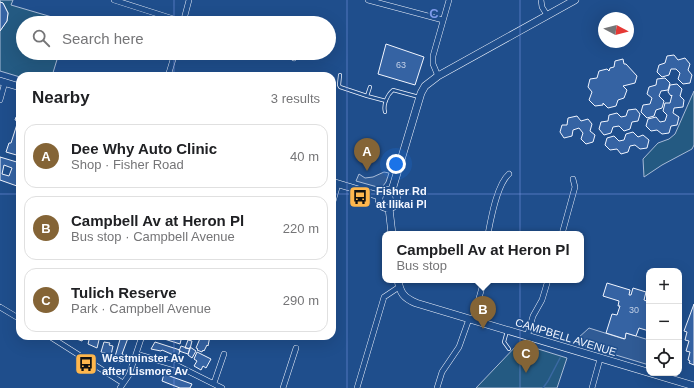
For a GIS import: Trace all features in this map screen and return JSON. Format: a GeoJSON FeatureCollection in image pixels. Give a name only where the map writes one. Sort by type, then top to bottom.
{"type":"FeatureCollection","features":[{"type":"Feature","properties":{"kind":"main road"},"geometry":{"type":"LineString","coordinates":[[392,190],[419,97],[424,86],[438,76],[575,0]]}},
{"type":"Feature","properties":{"kind":"main road"},"geometry":{"type":"LineString","coordinates":[[3,81],[16,86]]}},
{"type":"Feature","properties":{"kind":"main road"},"geometry":{"type":"LineString","coordinates":[[336,183],[379,196]]}},
{"type":"Feature","properties":{"kind":"main road"},"geometry":{"type":"LineString","coordinates":[[386,190],[392,190],[396,194],[397,200],[394,206],[389,208],[384,207],[380,204],[379,196],[386,190]]}},
{"type":"Feature","properties":{"kind":"main road"},"geometry":{"type":"LineString","coordinates":[[389,208],[392,231]]}},
{"type":"Feature","properties":{"kind":"main road","name":"CAMPBELL AVENUE"},"geometry":{"type":"LineString","coordinates":[[398,283],[404,298],[411,301],[694,386]]}},
{"type":"Feature","properties":{"kind":"street"},"geometry":{"type":"LineString","coordinates":[[114,0],[164,16]]}},
{"type":"Feature","properties":{"kind":"street"},"geometry":{"type":"LineString","coordinates":[[185,16],[190,0]]}},
{"type":"Feature","properties":{"kind":"street"},"geometry":{"type":"LineString","coordinates":[[368,0],[443,20]]}},
{"type":"Feature","properties":{"kind":"street"},"geometry":{"type":"LineString","coordinates":[[438,76],[433,64],[433,56],[449,0]]}},
{"type":"Feature","properties":{"kind":"street"},"geometry":{"type":"LineString","coordinates":[[542,0],[542,7],[547,16]]}},
{"type":"Feature","properties":{"kind":"street"},"geometry":{"type":"LineString","coordinates":[[169,72],[173,60]]}},
{"type":"Feature","properties":{"kind":"street"},"geometry":{"type":"LineString","coordinates":[[0,100],[3,81]]}},
{"type":"Feature","properties":{"kind":"street"},"geometry":{"type":"LineString","coordinates":[[489,231],[499,190],[502,182],[509,174]]}},
{"type":"Feature","properties":{"kind":"street"},"geometry":{"type":"LineString","coordinates":[[563,231],[575,187],[573,179]]}},
{"type":"Feature","properties":{"kind":"street"},"geometry":{"type":"LineString","coordinates":[[357,388],[384,297],[398,283]]}},
{"type":"Feature","properties":{"kind":"street"},"geometry":{"type":"LineString","coordinates":[[437,388],[442,372],[459,346],[471,319],[483,283]]}},
{"type":"Feature","properties":{"kind":"street"},"geometry":{"type":"LineString","coordinates":[[527,337],[533,316],[542,300],[547,283]]}},
{"type":"Feature","properties":{"kind":"street"},"geometry":{"type":"LineString","coordinates":[[0,307],[16,316]]}},
{"type":"Feature","properties":{"kind":"street"},"geometry":{"type":"LineString","coordinates":[[55,340],[123,383]]}},
{"type":"Feature","properties":{"kind":"street"},"geometry":{"type":"LineString","coordinates":[[120,388],[128,375],[141,340]]}},
{"type":"Feature","properties":{"kind":"street"},"geometry":{"type":"LineString","coordinates":[[284,388],[296,348]]}},
{"type":"Feature","properties":{"kind":"street"},"geometry":{"type":"LineString","coordinates":[[136,354],[178,366],[222,388]]}},
{"type":"Feature","properties":{"kind":"street"},"geometry":{"type":"LineString","coordinates":[[214,383],[224,354]]}},
{"type":"Feature","properties":{"kind":"street"},"geometry":{"type":"LineString","coordinates":[[592,388],[600,359]]}},
{"type":"Feature","properties":{"kind":"lane"},"geometry":{"type":"LineString","coordinates":[[340,75],[340,87],[386,101]]}},
{"type":"Feature","properties":{"kind":"lane"},"geometry":{"type":"LineString","coordinates":[[367,96],[370,87]]}},
{"type":"Feature","properties":{"kind":"lane"},"geometry":{"type":"LineString","coordinates":[[385,112],[384,109],[390,91],[393,90],[419,97]]}},
{"type":"Feature","properties":{"kind":"lane"},"geometry":{"type":"LineString","coordinates":[[507,331],[504,342],[509,349]]}},
{"type":"Feature","properties":{"kind":"shaded area"},"geometry":{"type":"Polygon","coordinates":[[[0,0],[13,0],[11,5],[49,16],[16,16],[16,60],[57,60],[53,72],[16,72],[16,76],[0,71],[0,31],[7,21],[8,13],[3,3],[0,2],[0,0]]]}},
{"type":"Feature","properties":{"kind":"shaded area"},"geometry":{"type":"Polygon","coordinates":[[[694,91],[694,145],[692,149],[662,165],[644,177],[643,159],[658,143],[669,139],[675,134],[694,91]]]}},
{"type":"Feature","properties":{"kind":"shaded area"},"geometry":{"type":"Polygon","coordinates":[[[384,172],[389,173],[386,182],[381,188],[356,181],[359,174],[365,178],[373,177],[384,172]]]}},
{"type":"Feature","properties":{"kind":"shaded area"},"geometry":{"type":"Polygon","coordinates":[[[589,328],[624,339],[626,333],[646,339],[646,364],[576,343],[577,339],[589,328]]]}},
{"type":"Feature","properties":{"kind":"shaded area"},"geometry":{"type":"Polygon","coordinates":[[[519,343],[567,358],[557,388],[476,388],[519,343]]]}},
{"type":"Feature","properties":{"kind":"building"},"geometry":{"type":"Polygon","coordinates":[[[0,2],[3,3],[8,13],[7,21],[0,31],[0,2]]]}},
{"type":"Feature","properties":{"kind":"building"},"geometry":{"type":"Polygon","coordinates":[[[386,44],[424,57],[415,85],[378,74],[386,44]]]}},
{"type":"Feature","properties":{"kind":"building"},"geometry":{"type":"Polygon","coordinates":[[[674,55],[678,60],[685,58],[690,64],[688,70],[692,75],[690,83],[683,84],[678,79],[680,73],[676,69],[671,69],[669,75],[662,77],[657,72],[659,65],[665,63],[667,56],[674,55]]]}},
{"type":"Feature","properties":{"kind":"building"},"geometry":{"type":"Polygon","coordinates":[[[623,59],[624,64],[626,64],[637,76],[635,83],[623,86],[627,90],[624,98],[618,100],[616,106],[608,108],[603,103],[603,105],[595,106],[589,100],[592,92],[588,87],[590,79],[597,78],[599,71],[607,69],[609,71],[610,68],[614,67],[615,61],[623,59]]]}},
{"type":"Feature","properties":{"kind":"building"},"geometry":{"type":"Polygon","coordinates":[[[665,78],[670,83],[668,90],[661,91],[659,96],[664,101],[662,108],[656,110],[654,116],[647,118],[641,112],[643,105],[650,104],[652,98],[647,94],[649,87],[656,85],[657,79],[665,78]]]}},
{"type":"Feature","properties":{"kind":"building"},"geometry":{"type":"Polygon","coordinates":[[[677,84],[682,89],[680,96],[684,100],[683,107],[674,108],[673,113],[679,117],[677,125],[671,126],[669,133],[662,134],[657,130],[651,131],[646,126],[648,119],[656,117],[660,122],[665,121],[667,115],[663,111],[665,103],[670,103],[672,95],[671,96],[668,92],[670,85],[677,84]]]}},
{"type":"Feature","properties":{"kind":"building"},"geometry":{"type":"Polygon","coordinates":[[[636,109],[640,114],[638,121],[632,122],[630,129],[624,131],[619,126],[613,127],[611,133],[604,135],[599,129],[601,122],[608,121],[609,115],[617,113],[621,117],[626,116],[628,110],[636,109]]]}},
{"type":"Feature","properties":{"kind":"building"},"geometry":{"type":"Polygon","coordinates":[[[577,116],[581,121],[588,119],[592,124],[590,131],[595,135],[593,142],[586,144],[581,139],[583,133],[579,128],[573,130],[572,136],[564,138],[560,132],[562,125],[567,125],[568,118],[577,116]]]}},
{"type":"Feature","properties":{"kind":"building"},"geometry":{"type":"Polygon","coordinates":[[[16,127],[16,155],[6,152],[9,143],[11,143],[16,127]]]}},
{"type":"Feature","properties":{"kind":"building"},"geometry":{"type":"Polygon","coordinates":[[[633,132],[638,137],[643,135],[649,140],[647,148],[640,149],[635,145],[630,146],[628,152],[621,154],[617,149],[610,150],[605,145],[607,138],[614,136],[619,141],[624,140],[626,134],[633,132]]]}},
{"type":"Feature","properties":{"kind":"building"},"geometry":{"type":"Polygon","coordinates":[[[0,157],[16,162],[16,186],[0,180],[0,157]],[[4,165],[2,174],[9,176],[12,168],[4,165]]]}},
{"type":"Feature","properties":{"kind":"building"},"geometry":{"type":"Polygon","coordinates":[[[607,283],[630,290],[629,295],[631,295],[633,288],[646,292],[644,300],[646,301],[646,330],[639,328],[636,336],[626,333],[625,339],[606,333],[612,314],[617,315],[620,306],[618,306],[619,301],[603,296],[607,283]]]}},
{"type":"Feature","properties":{"kind":"building"},"geometry":{"type":"Polygon","coordinates":[[[694,304],[694,365],[689,363],[690,361],[688,360],[690,352],[686,351],[689,341],[685,340],[687,332],[684,331],[694,304]]]}},
{"type":"Feature","properties":{"kind":"building"},"geometry":{"type":"Polygon","coordinates":[[[89,340],[99,340],[97,348],[88,344],[89,340]]]}},
{"type":"Feature","properties":{"kind":"building"},"geometry":{"type":"Polygon","coordinates":[[[120,340],[127,340],[122,354],[121,363],[114,360],[120,340]]]}},
{"type":"Feature","properties":{"kind":"building"},"geometry":{"type":"Polygon","coordinates":[[[168,340],[181,340],[180,344],[168,340]]]}},
{"type":"Feature","properties":{"kind":"building"},"geometry":{"type":"Polygon","coordinates":[[[188,340],[192,341],[190,349],[185,348],[188,340]]]}},
{"type":"Feature","properties":{"kind":"building"},"geometry":{"type":"Polygon","coordinates":[[[199,340],[209,340],[208,346],[207,345],[204,351],[203,350],[202,352],[196,348],[199,340]]]}},
{"type":"Feature","properties":{"kind":"building"},"geometry":{"type":"Polygon","coordinates":[[[104,342],[110,343],[109,345],[113,346],[111,355],[101,352],[104,342]]]}},
{"type":"Feature","properties":{"kind":"building"},"geometry":{"type":"Polygon","coordinates":[[[155,342],[180,350],[178,357],[162,350],[151,349],[155,342]]]}},
{"type":"Feature","properties":{"kind":"building"},"geometry":{"type":"Polygon","coordinates":[[[181,346],[190,349],[188,354],[179,351],[181,346]]]}},
{"type":"Feature","properties":{"kind":"building"},"geometry":{"type":"Polygon","coordinates":[[[190,347],[196,351],[192,358],[188,355],[190,347]]]}},
{"type":"Feature","properties":{"kind":"building"},"geometry":{"type":"Polygon","coordinates":[[[197,352],[211,359],[206,368],[203,366],[201,370],[194,366],[197,361],[194,359],[197,352]]]}},
{"type":"Feature","properties":{"kind":"building"},"geometry":{"type":"Polygon","coordinates":[[[164,374],[192,384],[190,388],[180,388],[162,381],[164,374]]]}},
{"type":"Feature","properties":{"kind":"waterway"},"geometry":{"type":"LineString","coordinates":[[543,388],[560,358]]}},
{"type":"Feature","properties":{"kind":"place","name":"Dee Why Auto Clinic"},"geometry":{"type":"Point","coordinates":[367,171]}},
{"type":"Feature","properties":{"kind":"place","name":"Fisher Rd at Ilikai Pl"},"geometry":{"type":"Point","coordinates":[360,197]}},
{"type":"Feature","properties":{"kind":"place","name":"Campbell Av at Heron Pl"},"geometry":{"type":"Point","coordinates":[483,329]}},
{"type":"Feature","properties":{"kind":"place","name":"Westminster Av after Lismore Av"},"geometry":{"type":"Point","coordinates":[86,364]}},
{"type":"Feature","properties":{"kind":"place","name":"Tulich Reserve"},"geometry":{"type":"Point","coordinates":[526,373]}}]}
